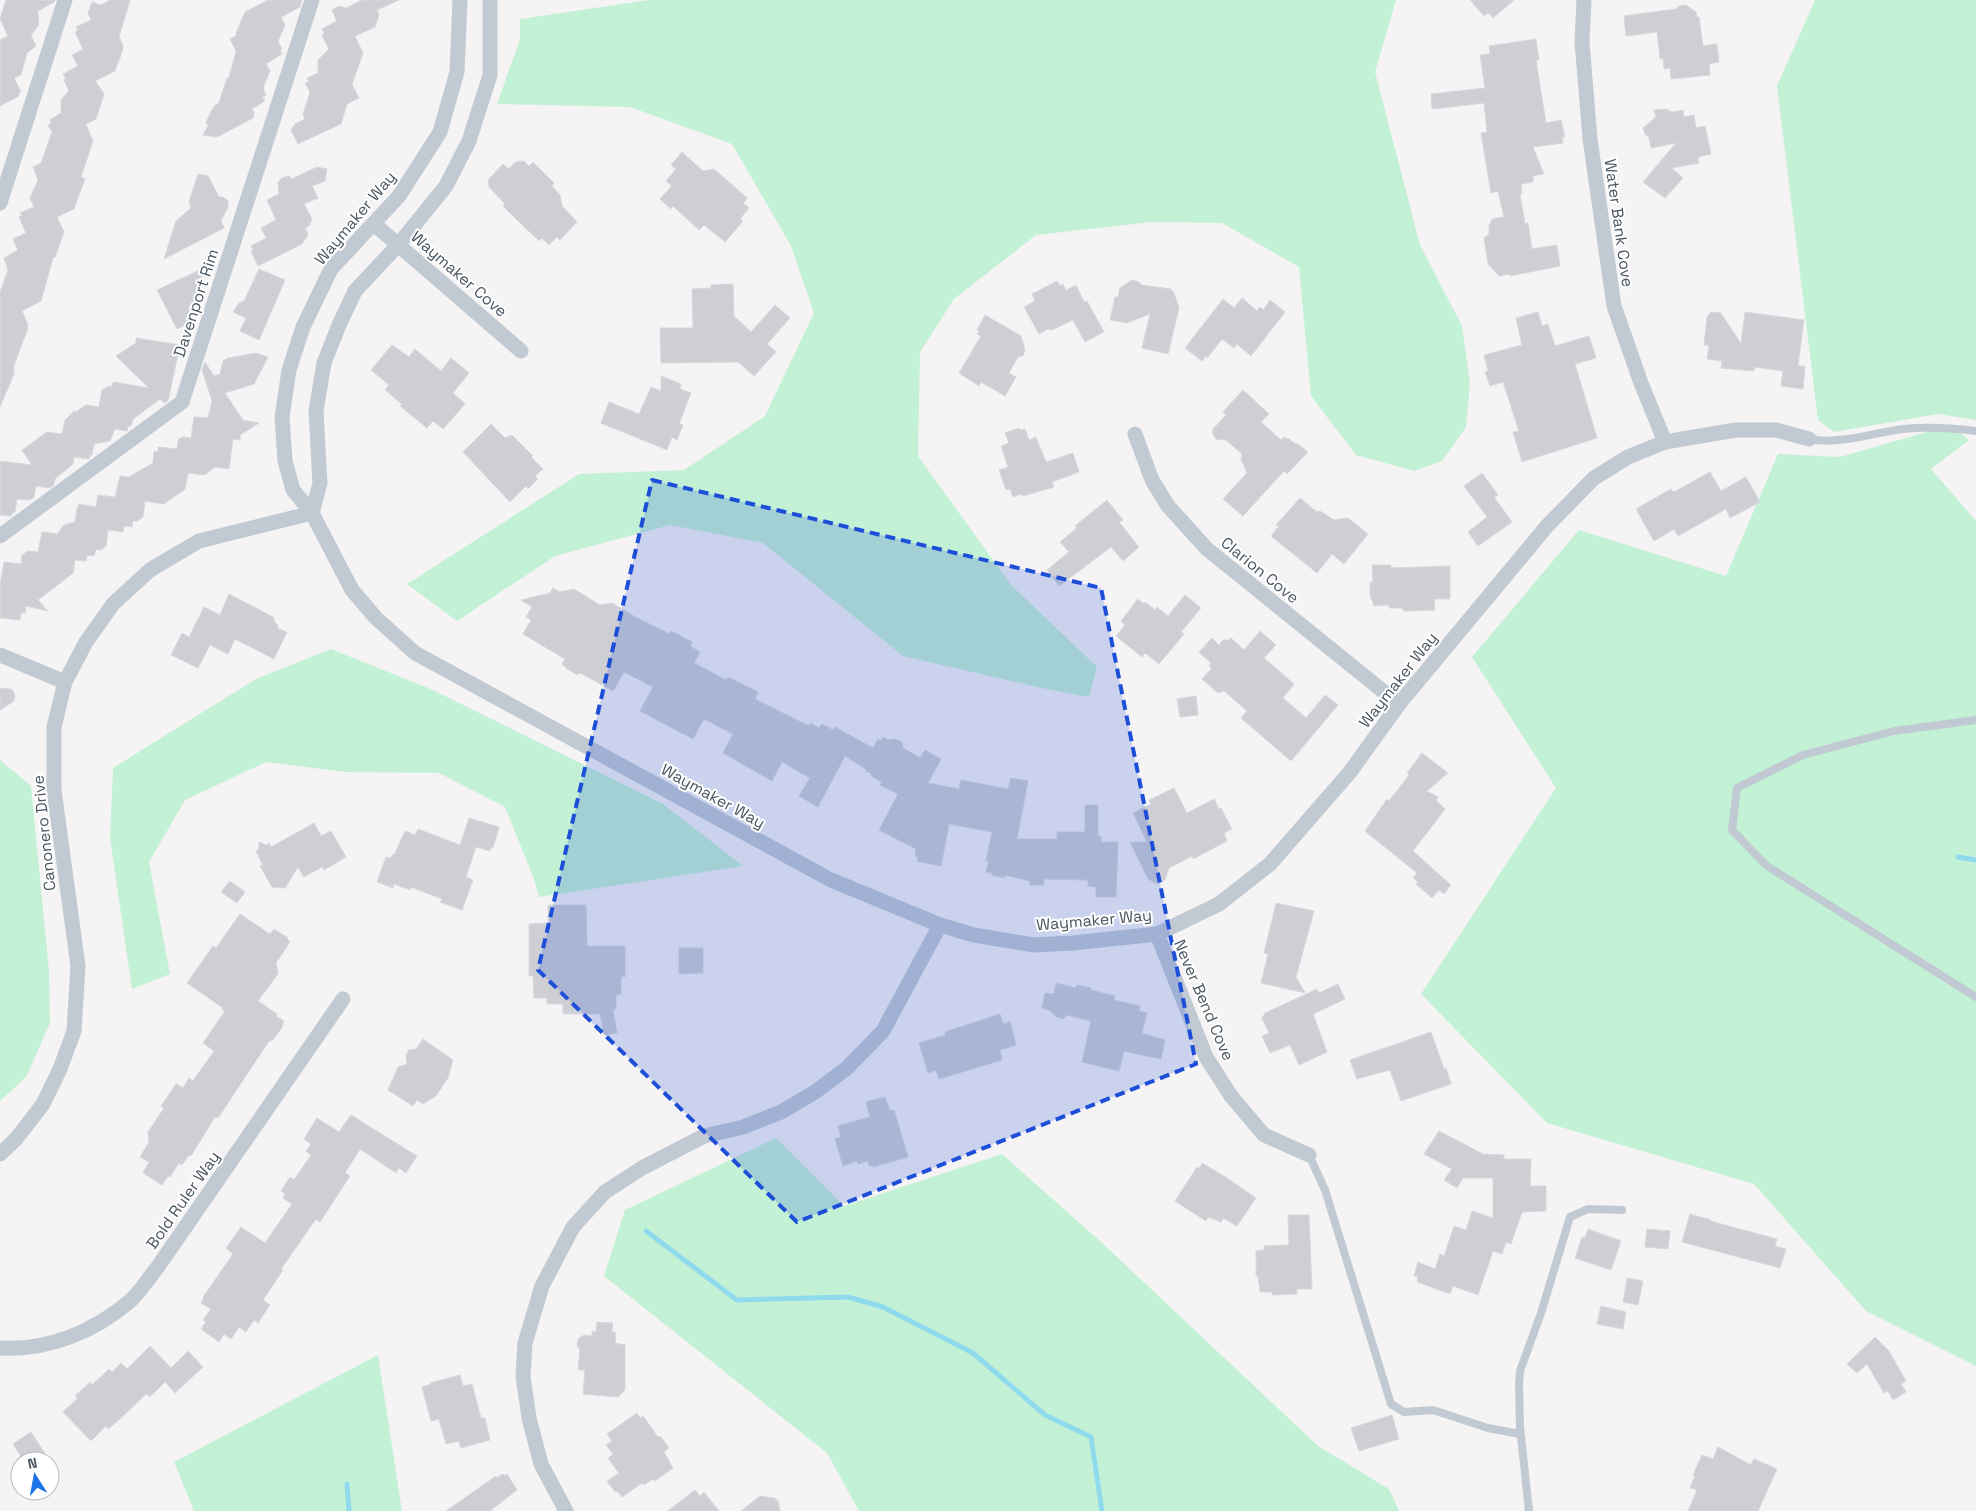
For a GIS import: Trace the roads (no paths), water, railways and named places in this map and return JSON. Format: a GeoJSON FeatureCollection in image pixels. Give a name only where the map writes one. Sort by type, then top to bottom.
{"type":"FeatureCollection","features":[{"type":"Feature","properties":{"kind":"street"},"geometry":{"type":"LineString","coordinates":[[0,203],[65,0]]}},
{"type":"Feature","properties":{"kind":"street","name":"Davenport Rim"},"geometry":{"type":"LineString","coordinates":[[0,536],[182,402],[312,0]]}},
{"type":"Feature","properties":{"kind":"street","name":"Waymaker Way"},"geometry":{"type":"LineString","coordinates":[[460,0],[456,72],[440,132],[400,196],[331,269],[303,327],[289,370],[282,417],[285,461],[293,490],[312,513],[352,590],[376,618],[415,653],[830,880],[940,925],[974,935],[1034,945],[1074,943],[1157,934],[1219,904],[1270,864],[1350,772],[1399,704],[1547,526],[1594,478],[1628,457],[1665,442],[1736,430],[1776,430],[1809,439]]}},
{"type":"Feature","properties":{"kind":"street"},"geometry":{"type":"LineString","coordinates":[[312,513],[320,483],[316,411],[324,363],[355,291],[399,244],[446,186],[469,141],[490,75],[490,0]]}},
{"type":"Feature","properties":{"kind":"street","name":"Water Bank Cove"},"geometry":{"type":"LineString","coordinates":[[1584,0],[1582,42],[1590,139],[1614,306],[1641,383],[1665,442]]}},
{"type":"Feature","properties":{"kind":"street","name":"Waymaker Cove"},"geometry":{"type":"LineString","coordinates":[[374,224],[521,351]]}},
{"type":"Feature","properties":{"kind":"street","name":"Clarion Cove"},"geometry":{"type":"LineString","coordinates":[[1135,434],[1152,480],[1168,506],[1207,549],[1399,704]]}},
{"type":"Feature","properties":{"kind":"street","name":"Canonero Drive"},"geometry":{"type":"LineString","coordinates":[[0,1154],[16,1139],[43,1104],[60,1069],[74,1031],[78,966],[54,790],[54,726],[65,682],[86,642],[113,604],[150,570],[199,541],[312,513]]}},
{"type":"Feature","properties":{"kind":"street"},"geometry":{"type":"LineString","coordinates":[[0,655],[65,682]]}},
{"type":"Feature","properties":{"kind":"street"},"geometry":{"type":"LineString","coordinates":[[566,1511],[541,1464],[529,1418],[523,1376],[525,1343],[542,1286],[573,1227],[605,1192],[642,1168],[704,1136],[743,1127],[780,1112],[815,1092],[847,1068],[883,1031],[940,925]]}},
{"type":"Feature","properties":{"kind":"street","name":"Never Bend Cove"},"geometry":{"type":"LineString","coordinates":[[1157,934],[1206,1057],[1231,1096],[1264,1135],[1308,1155]]}},
{"type":"Feature","properties":{"kind":"street","name":"Bold Ruler Way"},"geometry":{"type":"LineString","coordinates":[[0,1348],[21,1349],[60,1342],[96,1324],[130,1301],[157,1268],[343,999]]}},
{"type":"Feature","properties":{"kind":"lane"},"geometry":{"type":"LineString","coordinates":[[1809,439],[1825,442],[1903,430],[1939,427],[1976,430]]}},
{"type":"Feature","properties":{"kind":"lane"},"geometry":{"type":"LineString","coordinates":[[1976,720],[1894,731],[1803,755],[1737,788],[1732,830],[1767,866],[1976,997]]}},
{"type":"Feature","properties":{"kind":"lane"},"geometry":{"type":"LineString","coordinates":[[1308,1155],[1325,1190],[1391,1404],[1404,1412],[1433,1410],[1488,1428],[1520,1434]]}},
{"type":"Feature","properties":{"kind":"lane"},"geometry":{"type":"LineString","coordinates":[[1529,1511],[1520,1434],[1520,1371],[1541,1312],[1570,1217],[1588,1209],[1622,1210]]}},
{"type":"Feature","properties":{"kind":"waterway"},"geometry":{"type":"LineString","coordinates":[[1958,857],[1976,860]]}},
{"type":"Feature","properties":{"kind":"waterway"},"geometry":{"type":"LineString","coordinates":[[646,1231],[737,1300],[848,1297],[883,1307],[973,1353],[1045,1415],[1091,1437],[1102,1511]]}},
{"type":"Feature","properties":{"kind":"waterway"},"geometry":{"type":"LineString","coordinates":[[347,1484],[349,1511]]}}]}
